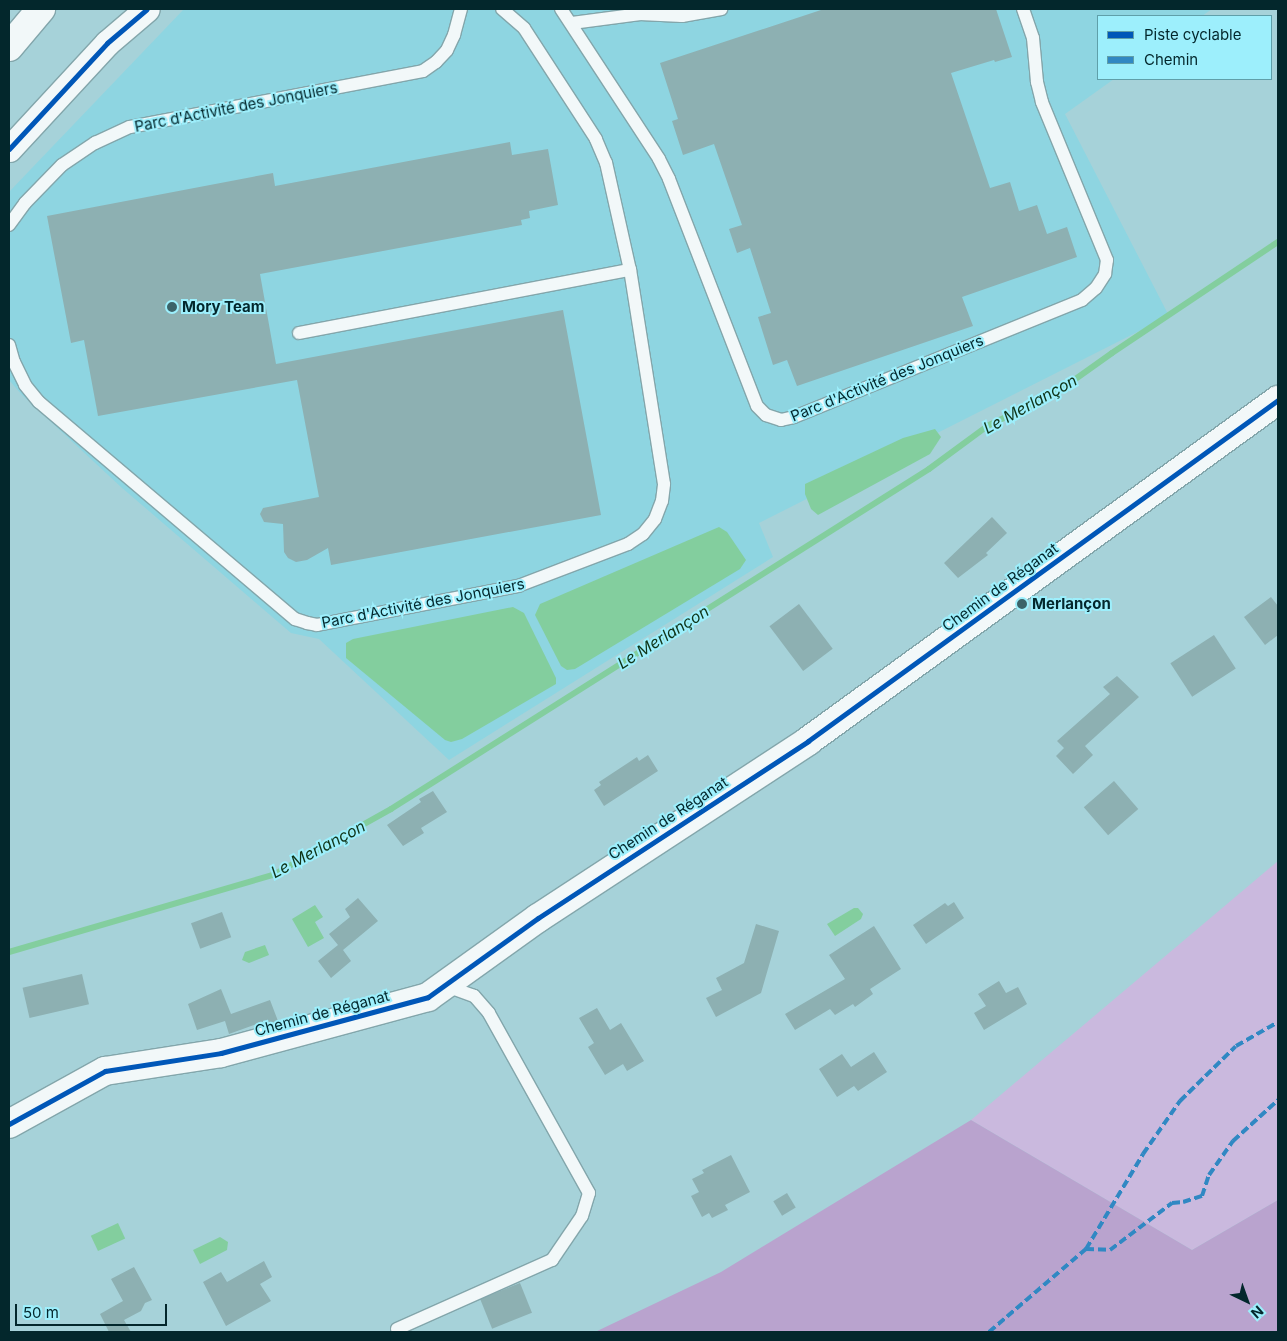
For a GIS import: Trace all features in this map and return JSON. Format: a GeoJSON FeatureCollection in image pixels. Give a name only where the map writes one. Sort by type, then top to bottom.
{"type":"FeatureCollection","features":[{"type":"Feature","properties":{"kind":"street"},"geometry":{"type":"LineString","coordinates":[[107,43],[116,27],[117,9]]}},
{"type":"Feature","properties":{"kind":"street"},"geometry":{"type":"LineString","coordinates":[[9,148],[107,43],[147,9]]}},
{"type":"Feature","properties":{"kind":"street"},"geometry":{"type":"LineString","coordinates":[[9,47],[37,13]]}},
{"type":"Feature","properties":{"kind":"street","name":"Chemin de Réganat"},"geometry":{"type":"LineString","coordinates":[[9,1124],[105,1071],[221,1053],[428,997],[538,918],[808,741],[1278,400]]}},
{"type":"Feature","properties":{"kind":"lane","name":"Parc d'Activité des Jonquiers"},"geometry":{"type":"LineString","coordinates":[[9,225],[25,203],[62,166],[96,143],[130,128],[423,71],[436,62],[447,50],[454,35],[461,9]]}},
{"type":"Feature","properties":{"kind":"lane","name":"Parc d'Activité des Jonquiers"},"geometry":{"type":"LineString","coordinates":[[9,345],[14,362],[25,385],[39,402],[295,619],[317,625],[518,586],[628,544],[642,534],[655,519],[662,501],[664,484],[630,270],[606,164],[596,139],[524,28],[502,9]]}},
{"type":"Feature","properties":{"kind":"lane","name":"Parc d'Activité des Jonquiers"},"geometry":{"type":"LineString","coordinates":[[562,9],[648,139],[669,179],[757,406],[766,415],[781,420],[794,417],[1082,300],[1096,288],[1105,274],[1107,260],[1042,102],[1037,82],[1034,38],[1023,9]]}},
{"type":"Feature","properties":{"kind":"lane"},"geometry":{"type":"LineString","coordinates":[[572,24],[640,14],[682,16],[721,9]]}},
{"type":"Feature","properties":{"kind":"lane"},"geometry":{"type":"LineString","coordinates":[[299,333],[630,270]]}},
{"type":"Feature","properties":{"kind":"lane"},"geometry":{"type":"LineString","coordinates":[[397,1329],[552,1260],[582,1216],[589,1193],[489,1013],[474,996],[444,986]]}},
{"type":"Feature","properties":{"kind":"shaded area"},"geometry":{"type":"Polygon","coordinates":[[[184,9],[1212,9],[1203,15],[1097,15],[1097,80],[1113,80],[1065,114],[1169,316],[759,523],[773,557],[449,760],[319,639],[291,633],[121,487],[22,395],[9,380],[9,192],[184,9]]]}},
{"type":"Feature","properties":{"kind":"shaded area"},"geometry":{"type":"Polygon","coordinates":[[[935,429],[941,437],[930,454],[818,515],[811,509],[805,494],[805,484],[903,438],[935,429]]]}},
{"type":"Feature","properties":{"kind":"shaded area"},"geometry":{"type":"Polygon","coordinates":[[[719,527],[727,532],[746,560],[740,569],[575,669],[567,670],[561,666],[535,615],[540,604],[719,527]]]}},
{"type":"Feature","properties":{"kind":"shaded area"},"geometry":{"type":"Polygon","coordinates":[[[513,607],[524,613],[556,678],[556,684],[462,739],[451,742],[445,740],[346,658],[346,643],[353,639],[513,607]]]}},
{"type":"Feature","properties":{"kind":"shaded area"},"geometry":{"type":"Polygon","coordinates":[[[1278,861],[1278,1200],[1192,1250],[971,1120],[1278,861]]]}},
{"type":"Feature","properties":{"kind":"shaded area"},"geometry":{"type":"Polygon","coordinates":[[[315,905],[323,917],[315,922],[324,938],[308,947],[292,919],[315,905]]]}},
{"type":"Feature","properties":{"kind":"shaded area"},"geometry":{"type":"Polygon","coordinates":[[[854,908],[858,908],[863,914],[861,919],[835,936],[827,924],[854,908]]]}},
{"type":"Feature","properties":{"kind":"shaded area"},"geometry":{"type":"Polygon","coordinates":[[[265,945],[269,955],[249,963],[242,960],[245,952],[265,945]]]}},
{"type":"Feature","properties":{"kind":"shaded area"},"geometry":{"type":"Polygon","coordinates":[[[971,1120],[1192,1250],[1278,1200],[1278,1332],[595,1332],[721,1272],[971,1120]]]}},
{"type":"Feature","properties":{"kind":"shaded area"},"geometry":{"type":"Polygon","coordinates":[[[118,1223],[125,1238],[98,1251],[91,1236],[118,1223]]]}},
{"type":"Feature","properties":{"kind":"shaded area"},"geometry":{"type":"Polygon","coordinates":[[[220,1237],[228,1242],[227,1250],[200,1264],[193,1250],[220,1237]]]}},
{"type":"Feature","properties":{"kind":"building"},"geometry":{"type":"Polygon","coordinates":[[[824,9],[996,9],[1012,57],[995,62],[994,60],[951,73],[990,188],[1010,182],[1019,211],[1037,205],[1047,234],[1067,227],[1077,257],[962,297],[973,326],[797,386],[787,360],[773,365],[758,317],[771,313],[750,248],[737,253],[729,229],[742,225],[714,144],[683,155],[672,121],[678,119],[660,63],[824,9]]]}},
{"type":"Feature","properties":{"kind":"building"},"geometry":{"type":"Polygon","coordinates":[[[510,142],[512,155],[548,149],[558,205],[529,211],[530,218],[521,220],[522,225],[260,274],[276,364],[563,310],[601,515],[331,565],[328,548],[307,560],[296,562],[288,558],[284,552],[283,524],[264,522],[260,514],[263,508],[319,497],[297,380],[98,416],[84,340],[71,343],[47,216],[273,173],[275,186],[510,142]]]}},
{"type":"Feature","properties":{"kind":"building"},"geometry":{"type":"Polygon","coordinates":[[[992,517],[1007,533],[986,553],[988,555],[958,578],[944,563],[992,517]]]}},
{"type":"Feature","properties":{"kind":"building"},"geometry":{"type":"Polygon","coordinates":[[[1271,597],[1278,606],[1278,635],[1265,645],[1244,617],[1271,597]]]}},
{"type":"Feature","properties":{"kind":"building"},"geometry":{"type":"Polygon","coordinates":[[[799,604],[833,649],[803,671],[769,626],[799,604]]]}},
{"type":"Feature","properties":{"kind":"building"},"geometry":{"type":"Polygon","coordinates":[[[1214,635],[1236,669],[1192,697],[1170,663],[1214,635]]]}},
{"type":"Feature","properties":{"kind":"building"},"geometry":{"type":"Polygon","coordinates":[[[1117,676],[1139,697],[1085,746],[1093,755],[1073,774],[1056,756],[1064,748],[1057,741],[1110,694],[1103,687],[1117,676]]]}},
{"type":"Feature","properties":{"kind":"building"},"geometry":{"type":"Polygon","coordinates":[[[648,755],[658,771],[604,806],[594,790],[601,785],[599,782],[637,757],[639,761],[648,755]]]}},
{"type":"Feature","properties":{"kind":"building"},"geometry":{"type":"Polygon","coordinates":[[[1114,781],[1138,809],[1108,835],[1084,807],[1114,781]]]}},
{"type":"Feature","properties":{"kind":"building"},"geometry":{"type":"Polygon","coordinates":[[[433,791],[447,812],[421,828],[424,833],[403,846],[387,825],[421,802],[419,799],[433,791]]]}},
{"type":"Feature","properties":{"kind":"building"},"geometry":{"type":"Polygon","coordinates":[[[358,898],[378,921],[343,950],[351,961],[331,978],[318,961],[338,945],[329,934],[350,917],[345,909],[358,898]]]}},
{"type":"Feature","properties":{"kind":"building"},"geometry":{"type":"Polygon","coordinates":[[[954,902],[964,918],[926,944],[913,925],[945,903],[948,906],[954,902]]]}},
{"type":"Feature","properties":{"kind":"building"},"geometry":{"type":"Polygon","coordinates":[[[222,912],[231,937],[200,949],[191,923],[222,912]]]}},
{"type":"Feature","properties":{"kind":"building"},"geometry":{"type":"Polygon","coordinates":[[[756,924],[779,931],[761,993],[716,1017],[706,998],[722,990],[716,978],[744,963],[756,924]]]}},
{"type":"Feature","properties":{"kind":"building"},"geometry":{"type":"Polygon","coordinates":[[[874,926],[901,969],[870,989],[873,994],[855,1007],[853,1004],[835,1015],[830,1009],[795,1030],[785,1014],[845,979],[829,955],[874,926]]]}},
{"type":"Feature","properties":{"kind":"building"},"geometry":{"type":"Polygon","coordinates":[[[82,974],[89,1004],[30,1018],[23,988],[82,974]]]}},
{"type":"Feature","properties":{"kind":"building"},"geometry":{"type":"Polygon","coordinates":[[[999,981],[1006,993],[1018,987],[1027,1004],[984,1030],[974,1013],[986,1006],[978,994],[999,981]]]}},
{"type":"Feature","properties":{"kind":"building"},"geometry":{"type":"Polygon","coordinates":[[[221,989],[231,1014],[270,1000],[278,1021],[258,1027],[257,1024],[229,1034],[225,1021],[197,1030],[188,1004],[221,989]]]}},
{"type":"Feature","properties":{"kind":"building"},"geometry":{"type":"Polygon","coordinates":[[[597,1008],[610,1030],[621,1023],[644,1061],[627,1071],[623,1064],[605,1075],[588,1047],[594,1043],[579,1018],[597,1008]]]}},
{"type":"Feature","properties":{"kind":"building"},"geometry":{"type":"Polygon","coordinates":[[[874,1052],[887,1072],[858,1091],[854,1086],[837,1097],[819,1069],[842,1054],[851,1067],[874,1052]]]}},
{"type":"Feature","properties":{"kind":"building"},"geometry":{"type":"Polygon","coordinates":[[[731,1155],[750,1192],[725,1205],[728,1210],[712,1218],[709,1213],[702,1217],[691,1196],[699,1192],[692,1179],[704,1173],[702,1170],[731,1155]]]}},
{"type":"Feature","properties":{"kind":"building"},"geometry":{"type":"Polygon","coordinates":[[[787,1193],[796,1208],[782,1216],[773,1201],[787,1193]]]}},
{"type":"Feature","properties":{"kind":"building"},"geometry":{"type":"Polygon","coordinates":[[[264,1261],[272,1277],[260,1284],[271,1301],[226,1326],[203,1282],[221,1272],[227,1282],[264,1261]]]}},
{"type":"Feature","properties":{"kind":"building"},"geometry":{"type":"Polygon","coordinates":[[[134,1267],[152,1300],[145,1303],[141,1311],[124,1320],[131,1332],[109,1332],[100,1314],[123,1301],[111,1279],[134,1267]]]}},
{"type":"Feature","properties":{"kind":"building"},"geometry":{"type":"Polygon","coordinates":[[[520,1283],[532,1313],[492,1329],[480,1299],[520,1283]]]}},
{"type":"Feature","properties":{"kind":"waterway","name":"Le Merlançon"},"geometry":{"type":"LineString","coordinates":[[9,952],[273,875],[391,809],[929,469],[989,425],[1053,395],[1112,353],[1278,242]]}},
{"type":"Feature","properties":{"kind":"marked path"},"geometry":{"type":"LineString","coordinates":[[1086,1249],[1143,1154],[1180,1101],[1236,1046],[1278,1022]]}},
{"type":"Feature","properties":{"kind":"marked path"},"geometry":{"type":"LineString","coordinates":[[989,1332],[1086,1249],[1110,1250],[1172,1203],[1183,1202],[1202,1196],[1209,1175],[1233,1141],[1278,1100]]}},
{"type":"Feature","properties":{"kind":"cycle path"},"geometry":{"type":"LineString","coordinates":[[9,149],[107,43],[147,9]]}},
{"type":"Feature","properties":{"kind":"cycle path"},"geometry":{"type":"LineString","coordinates":[[9,1124],[105,1071],[221,1053],[428,997],[538,918],[808,741],[1278,400]]}},
{"type":"Feature","properties":{"kind":"place","name":"Mory Team"},"geometry":{"type":"Point","coordinates":[172,307]}},
{"type":"Feature","properties":{"kind":"place","name":"Merlançon"},"geometry":{"type":"Point","coordinates":[1022,604]}}]}
